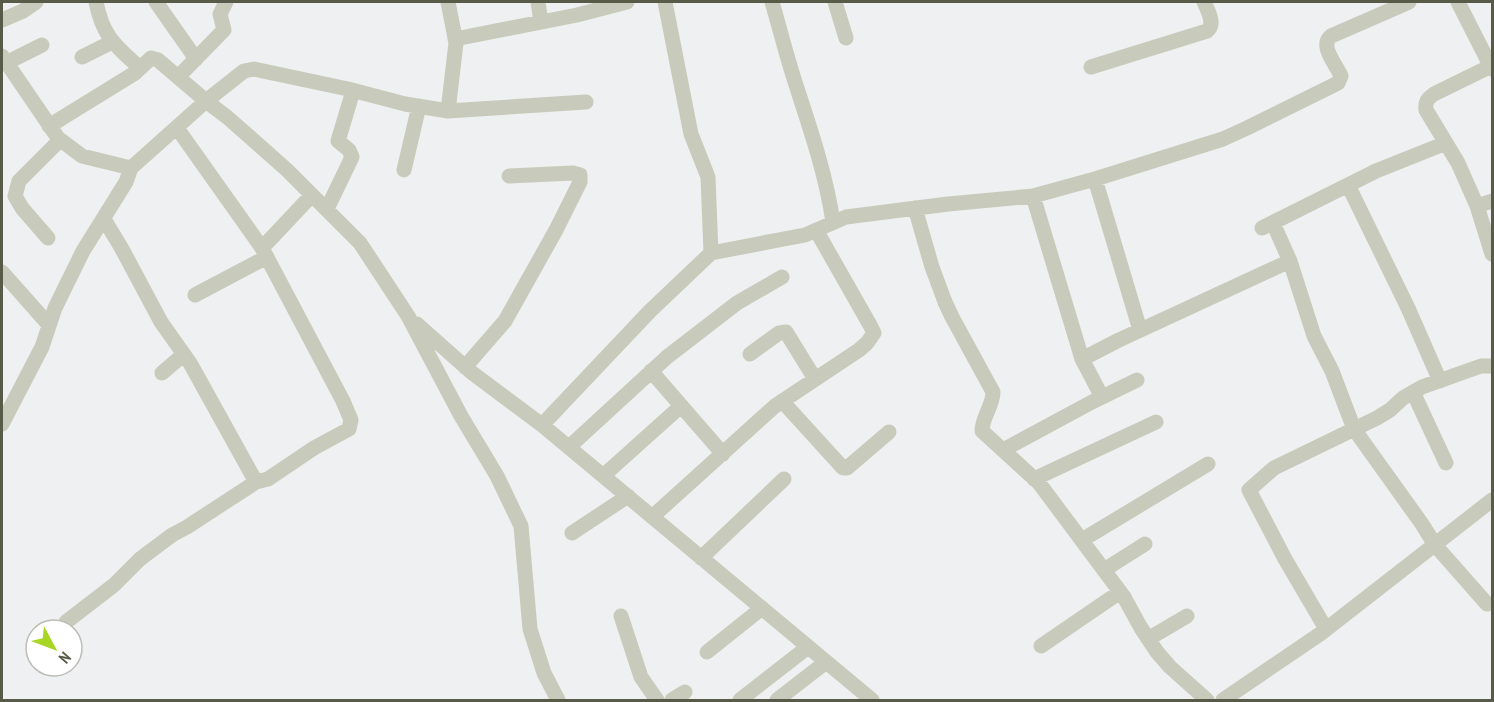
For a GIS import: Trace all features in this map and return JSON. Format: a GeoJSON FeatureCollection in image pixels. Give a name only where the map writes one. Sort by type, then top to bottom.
{"type":"FeatureCollection","features":[{"type":"Feature","properties":{"kind":"street"},"geometry":{"type":"LineString","coordinates":[[2,20],[23,11],[36,2]]}},
{"type":"Feature","properties":{"kind":"street"},"geometry":{"type":"LineString","coordinates":[[96,2],[106,34],[140,68]]}},
{"type":"Feature","properties":{"kind":"street"},"geometry":{"type":"LineString","coordinates":[[156,2],[196,59]]}},
{"type":"Feature","properties":{"kind":"street"},"geometry":{"type":"LineString","coordinates":[[178,77],[224,30],[220,14],[226,2]]}},
{"type":"Feature","properties":{"kind":"street"},"geometry":{"type":"LineString","coordinates":[[448,2],[455,39],[455,61],[448,111]]}},
{"type":"Feature","properties":{"kind":"street"},"geometry":{"type":"LineString","coordinates":[[538,2],[541,22]]}},
{"type":"Feature","properties":{"kind":"street"},"geometry":{"type":"LineString","coordinates":[[665,2],[692,134],[708,177],[711,253]]}},
{"type":"Feature","properties":{"kind":"street"},"geometry":{"type":"LineString","coordinates":[[772,2],[795,83],[815,140],[833,222]]}},
{"type":"Feature","properties":{"kind":"street"},"geometry":{"type":"LineString","coordinates":[[835,2],[846,38]]}},
{"type":"Feature","properties":{"kind":"street"},"geometry":{"type":"LineString","coordinates":[[1091,67],[1207,31],[1211,28],[1212,23],[1204,2]]}},
{"type":"Feature","properties":{"kind":"street"},"geometry":{"type":"LineString","coordinates":[[542,424],[650,311],[711,253],[805,235],[846,217],[1033,196],[1223,139],[1338,83],[1341,76],[1325,46],[1327,38],[1409,2]]}},
{"type":"Feature","properties":{"kind":"street"},"geometry":{"type":"LineString","coordinates":[[1458,2],[1492,67],[1434,94],[1427,99],[1425,104],[1426,110],[1458,164],[1477,206],[1492,254]]}},
{"type":"Feature","properties":{"kind":"street"},"geometry":{"type":"LineString","coordinates":[[455,39],[577,15],[617,3]]}},
{"type":"Feature","properties":{"kind":"street"},"geometry":{"type":"LineString","coordinates":[[82,57],[112,42]]}},
{"type":"Feature","properties":{"kind":"street"},"geometry":{"type":"LineString","coordinates":[[42,45],[4,59],[49,126],[60,140],[82,156],[131,168]]}},
{"type":"Feature","properties":{"kind":"street"},"geometry":{"type":"LineString","coordinates":[[49,126],[135,73],[152,58],[158,60],[236,124],[287,170],[360,243],[408,316],[461,416],[497,476],[521,526],[530,629],[544,673],[558,700]]}},
{"type":"Feature","properties":{"kind":"street"},"geometry":{"type":"LineString","coordinates":[[2,424],[42,347],[55,308],[83,251],[126,182],[131,168],[206,101],[244,71],[254,69],[405,105],[448,111],[586,102]]}},
{"type":"Feature","properties":{"kind":"street"},"geometry":{"type":"LineString","coordinates":[[327,209],[352,157],[352,153],[338,141],[353,91]]}},
{"type":"Feature","properties":{"kind":"street"},"geometry":{"type":"LineString","coordinates":[[404,170],[419,106]]}},
{"type":"Feature","properties":{"kind":"street"},"geometry":{"type":"LineString","coordinates":[[71,618],[114,585],[140,559],[172,535],[256,482],[267,479],[314,448],[349,429],[351,420],[264,253],[177,128]]}},
{"type":"Feature","properties":{"kind":"street"},"geometry":{"type":"LineString","coordinates":[[48,238],[21,208],[15,196],[19,181],[60,140]]}},
{"type":"Feature","properties":{"kind":"street"},"geometry":{"type":"LineString","coordinates":[[1446,143],[1376,171],[1267,225],[1290,261],[1314,336],[1332,371],[1354,429],[1435,544],[1487,604]]}},
{"type":"Feature","properties":{"kind":"street"},"geometry":{"type":"LineString","coordinates":[[465,366],[505,321],[580,182],[580,175],[573,173],[509,176]]}},
{"type":"Feature","properties":{"kind":"street"},"geometry":{"type":"LineString","coordinates":[[1095,179],[1140,330]]}},
{"type":"Feature","properties":{"kind":"street"},"geometry":{"type":"LineString","coordinates":[[1348,185],[1408,308],[1440,381]]}},
{"type":"Feature","properties":{"kind":"street"},"geometry":{"type":"LineString","coordinates":[[195,295],[264,253],[312,195]]}},
{"type":"Feature","properties":{"kind":"street"},"geometry":{"type":"LineString","coordinates":[[1033,196],[1082,359],[1102,397]]}},
{"type":"Feature","properties":{"kind":"street"},"geometry":{"type":"LineString","coordinates":[[1477,206],[1492,201]]}},
{"type":"Feature","properties":{"kind":"street"},"geometry":{"type":"LineString","coordinates":[[915,208],[945,302],[993,392],[993,400],[982,431],[1039,483],[1120,592],[1148,639],[1170,667],[1207,700]]}},
{"type":"Feature","properties":{"kind":"street"},"geometry":{"type":"LineString","coordinates":[[104,219],[161,322],[190,363],[256,482]]}},
{"type":"Feature","properties":{"kind":"street"},"geometry":{"type":"LineString","coordinates":[[652,517],[775,406],[859,350],[867,344],[874,333],[816,230]]}},
{"type":"Feature","properties":{"kind":"street"},"geometry":{"type":"LineString","coordinates":[[1082,359],[1290,261]]}},
{"type":"Feature","properties":{"kind":"street"},"geometry":{"type":"LineString","coordinates":[[2,272],[50,325]]}},
{"type":"Feature","properties":{"kind":"street"},"geometry":{"type":"LineString","coordinates":[[568,447],[667,357],[737,303],[782,277]]}},
{"type":"Feature","properties":{"kind":"street"},"geometry":{"type":"LineString","coordinates":[[408,316],[465,366],[542,424],[872,700]]}},
{"type":"Feature","properties":{"kind":"street"},"geometry":{"type":"LineString","coordinates":[[750,354],[779,333],[786,332],[815,379]]}},
{"type":"Feature","properties":{"kind":"street"},"geometry":{"type":"LineString","coordinates":[[162,373],[183,355]]}},
{"type":"Feature","properties":{"kind":"street"},"geometry":{"type":"LineString","coordinates":[[1326,629],[1285,559],[1249,490],[1274,468],[1390,410],[1403,398],[1422,387],[1481,366],[1492,366]]}},
{"type":"Feature","properties":{"kind":"street"},"geometry":{"type":"LineString","coordinates":[[651,371],[723,454]]}},
{"type":"Feature","properties":{"kind":"street"},"geometry":{"type":"LineString","coordinates":[[1003,450],[1137,380]]}},
{"type":"Feature","properties":{"kind":"street"},"geometry":{"type":"LineString","coordinates":[[1413,392],[1446,463]]}},
{"type":"Feature","properties":{"kind":"street"},"geometry":{"type":"LineString","coordinates":[[782,401],[843,468],[848,468],[889,432]]}},
{"type":"Feature","properties":{"kind":"street"},"geometry":{"type":"LineString","coordinates":[[603,476],[681,406]]}},
{"type":"Feature","properties":{"kind":"street"},"geometry":{"type":"LineString","coordinates":[[1034,479],[1156,423]]}},
{"type":"Feature","properties":{"kind":"street"},"geometry":{"type":"LineString","coordinates":[[1083,540],[1208,464]]}},
{"type":"Feature","properties":{"kind":"street"},"geometry":{"type":"LineString","coordinates":[[701,558],[784,479]]}},
{"type":"Feature","properties":{"kind":"street"},"geometry":{"type":"LineString","coordinates":[[572,533],[628,496]]}},
{"type":"Feature","properties":{"kind":"street"},"geometry":{"type":"LineString","coordinates":[[1223,700],[1326,629],[1492,500]]}},
{"type":"Feature","properties":{"kind":"street"},"geometry":{"type":"LineString","coordinates":[[1104,570],[1145,544]]}},
{"type":"Feature","properties":{"kind":"street"},"geometry":{"type":"LineString","coordinates":[[1041,646],[1120,592]]}},
{"type":"Feature","properties":{"kind":"street"},"geometry":{"type":"LineString","coordinates":[[707,652],[762,608]]}},
{"type":"Feature","properties":{"kind":"street"},"geometry":{"type":"LineString","coordinates":[[621,616],[639,671],[657,700]]}},
{"type":"Feature","properties":{"kind":"street"},"geometry":{"type":"LineString","coordinates":[[1148,639],[1186,616]]}},
{"type":"Feature","properties":{"kind":"street"},"geometry":{"type":"LineString","coordinates":[[740,700],[808,647]]}},
{"type":"Feature","properties":{"kind":"street"},"geometry":{"type":"LineString","coordinates":[[777,700],[826,662]]}}]}
